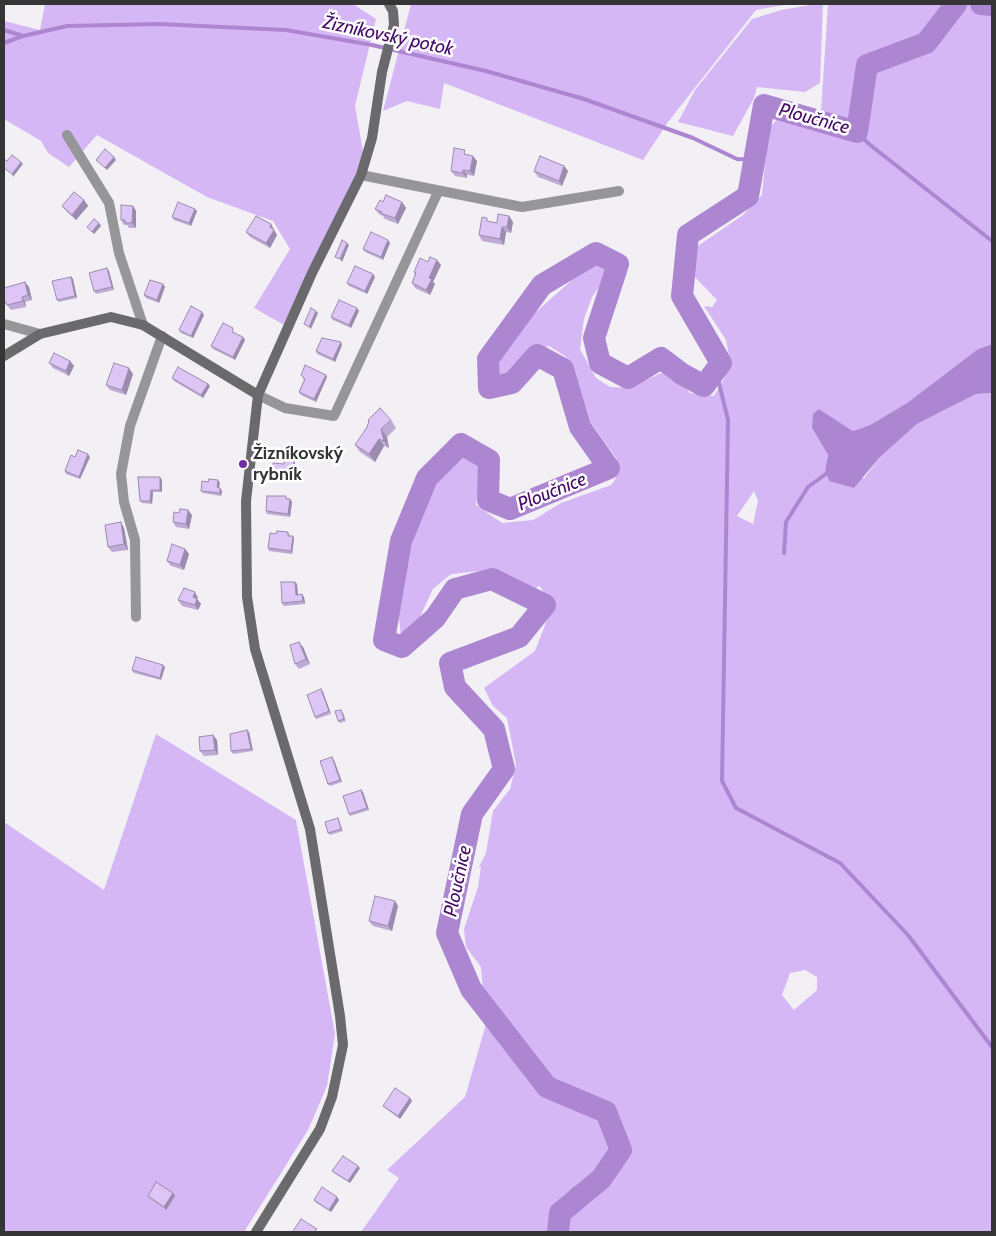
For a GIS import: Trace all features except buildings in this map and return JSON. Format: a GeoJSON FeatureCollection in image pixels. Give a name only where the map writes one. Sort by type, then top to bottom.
{"type":"FeatureCollection","features":[{"type":"Feature","properties":{"kind":"street"},"geometry":{"type":"LineString","coordinates":[[256,1232],[320,1129],[332,1097],[343,1045],[310,829],[255,650],[247,597],[246,501],[258,395],[312,273],[361,175],[372,138],[382,72],[394,25],[393,11],[389,4]]}},
{"type":"Feature","properties":{"kind":"street"},"geometry":{"type":"LineString","coordinates":[[67,135],[109,203],[119,253],[142,325]]}},
{"type":"Feature","properties":{"kind":"street"},"geometry":{"type":"LineString","coordinates":[[361,175],[438,192],[522,207],[619,191]]}},
{"type":"Feature","properties":{"kind":"street"},"geometry":{"type":"LineString","coordinates":[[4,356],[40,334],[111,317],[142,325],[258,395],[285,408],[334,416],[438,192]]}},
{"type":"Feature","properties":{"kind":"street"},"geometry":{"type":"LineString","coordinates":[[4,324],[40,334]]}},
{"type":"Feature","properties":{"kind":"street"},"geometry":{"type":"LineString","coordinates":[[136,616],[136,540],[124,502],[121,474],[130,426],[162,336]]}},
{"type":"Feature","properties":{"kind":"shaded area"},"geometry":{"type":"Polygon","coordinates":[[[45,4],[353,4],[376,19],[355,106],[364,157],[286,326],[254,308],[290,249],[273,221],[207,197],[97,135],[69,167],[48,153],[41,141],[4,119],[4,21],[40,30],[45,4]]]}},
{"type":"Feature","properties":{"kind":"shaded area"},"geometry":{"type":"Polygon","coordinates":[[[411,4],[790,4],[756,10],[668,122],[643,160],[444,83],[440,109],[407,101],[383,111],[411,4]]]}},
{"type":"Feature","properties":{"kind":"shaded area"},"geometry":{"type":"Polygon","coordinates":[[[823,4],[820,83],[805,92],[757,87],[754,98],[733,136],[678,122],[695,90],[752,19],[781,10],[823,4]]]}},
{"type":"Feature","properties":{"kind":"shaded area"},"geometry":{"type":"Polygon","coordinates":[[[828,4],[992,4],[992,344],[978,349],[907,403],[870,425],[853,431],[819,409],[812,428],[828,455],[825,470],[829,481],[864,478],[879,458],[917,424],[976,394],[992,393],[992,1232],[361,1232],[399,1178],[387,1170],[465,1097],[486,1024],[481,967],[466,947],[464,929],[478,887],[481,867],[479,867],[486,853],[493,811],[510,789],[516,765],[507,718],[493,706],[484,688],[535,651],[552,607],[540,586],[535,588],[490,570],[451,574],[433,589],[419,619],[401,636],[398,609],[420,501],[468,449],[474,451],[480,471],[476,505],[502,523],[533,520],[561,503],[611,485],[616,478],[617,459],[578,405],[572,366],[565,356],[549,346],[531,351],[501,380],[494,374],[512,333],[588,266],[608,263],[612,269],[592,297],[584,319],[580,349],[596,378],[610,387],[629,388],[668,370],[690,393],[714,396],[731,366],[726,340],[704,306],[712,307],[717,300],[692,274],[692,250],[743,215],[762,195],[768,130],[779,117],[814,120],[820,126],[828,4]],[[754,491],[737,516],[753,524],[758,501],[754,491]],[[805,970],[790,973],[782,995],[794,1010],[817,990],[817,977],[805,970]]]}},
{"type":"Feature","properties":{"kind":"shaded area"},"geometry":{"type":"Polygon","coordinates":[[[992,344],[992,393],[976,394],[917,424],[879,458],[854,488],[829,481],[825,470],[828,455],[812,428],[813,414],[819,409],[853,431],[870,425],[907,403],[978,349],[992,344]]]}},
{"type":"Feature","properties":{"kind":"shaded area"},"geometry":{"type":"Polygon","coordinates":[[[156,734],[296,820],[335,1034],[327,1086],[308,1130],[244,1232],[4,1232],[4,822],[104,890],[156,734]]]}},
{"type":"Feature","properties":{"kind":"shaded area"},"geometry":{"type":"Polygon","coordinates":[[[574,1186],[578,1202],[568,1217],[569,1225],[566,1232],[551,1232],[557,1205],[574,1186]]]}},
{"type":"Feature","properties":{"kind":"waterway","name":"Ploučnice"},"geometry":{"type":"LineString","coordinates":[[558,1232],[560,1213],[601,1179],[621,1150],[606,1112],[547,1087],[471,989],[447,933],[472,814],[504,769],[494,729],[455,687],[450,663],[519,637],[545,605],[492,579],[455,589],[435,618],[402,647],[384,640],[401,541],[427,478],[461,444],[489,460],[488,500],[510,509],[609,468],[580,427],[563,369],[537,355],[512,383],[489,388],[488,359],[542,285],[596,253],[618,264],[594,338],[600,363],[628,378],[661,358],[682,374],[704,386],[721,363],[682,296],[688,235],[748,196],[764,105],[857,132],[867,65],[926,43],[956,4]]}},
{"type":"Feature","properties":{"kind":"waterway","name":"Ploučnice"},"geometry":{"type":"LineString","coordinates":[[981,4],[992,5]]}},
{"type":"Feature","properties":{"kind":"waterway","name":"Žizníkovský potok"},"geometry":{"type":"LineString","coordinates":[[4,43],[23,36],[67,26],[159,24],[286,30],[372,45],[486,71],[584,99],[693,138],[737,159],[754,160]]}},
{"type":"Feature","properties":{"kind":"waterway"},"geometry":{"type":"LineString","coordinates":[[4,30],[23,36]]}},
{"type":"Feature","properties":{"kind":"waterway"},"geometry":{"type":"LineString","coordinates":[[857,132],[869,144],[992,241]]}},
{"type":"Feature","properties":{"kind":"waterway"},"geometry":{"type":"LineString","coordinates":[[716,371],[728,420],[722,781],[736,808],[840,863],[908,935],[992,1047]]}},
{"type":"Feature","properties":{"kind":"waterway"},"geometry":{"type":"LineString","coordinates":[[784,553],[786,522],[808,487],[830,471]]}},
{"type":"Feature","properties":{"kind":"place","name":"Žizníkovský rybník"},"geometry":{"type":"Point","coordinates":[243,464]}}]}
